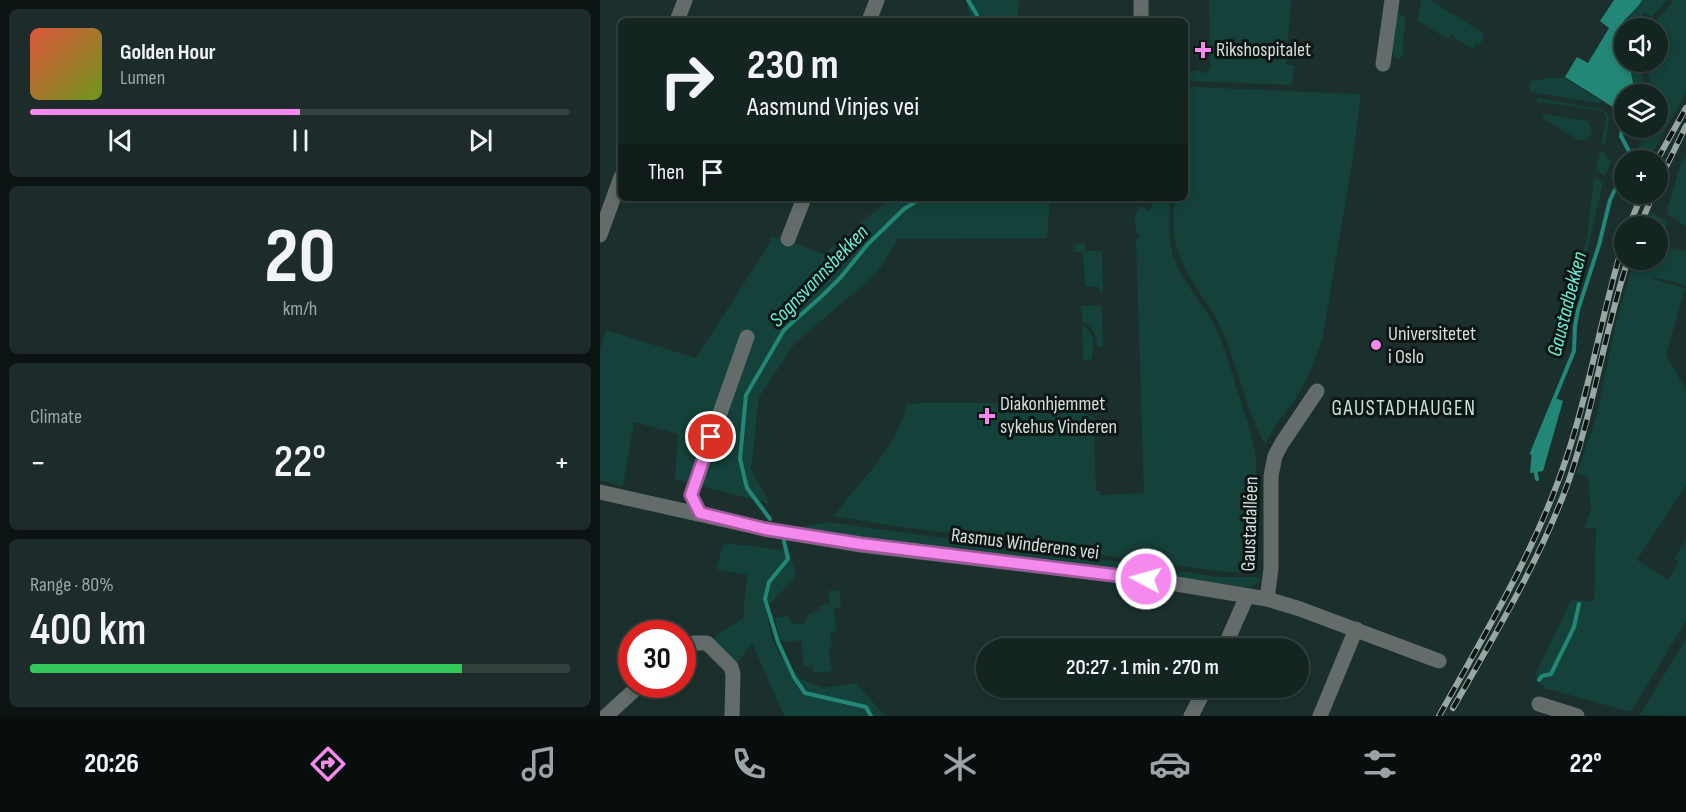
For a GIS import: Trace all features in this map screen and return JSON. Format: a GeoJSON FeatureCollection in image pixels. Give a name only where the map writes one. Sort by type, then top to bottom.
{"type":"FeatureCollection","features":[{"type":"Feature","properties":{"kind":"street"},"geometry":{"type":"LineString","coordinates":[[678,18],[685,0]]}},
{"type":"Feature","properties":{"kind":"street"},"geometry":{"type":"LineString","coordinates":[[870,18],[877,0]]}},
{"type":"Feature","properties":{"kind":"street"},"geometry":{"type":"LineString","coordinates":[[1141,0],[1142,18]]}},
{"type":"Feature","properties":{"kind":"street"},"geometry":{"type":"LineString","coordinates":[[1383,64],[1392,0]]}},
{"type":"Feature","properties":{"kind":"street"},"geometry":{"type":"LineString","coordinates":[[600,235],[618,185]]}},
{"type":"Feature","properties":{"kind":"street"},"geometry":{"type":"LineString","coordinates":[[788,239],[803,201]]}},
{"type":"Feature","properties":{"kind":"street"},"geometry":{"type":"LineString","coordinates":[[700,513],[691,495],[747,337]]}},
{"type":"Feature","properties":{"kind":"street","name":"Gaustadalléen"},"geometry":{"type":"LineString","coordinates":[[1267,599],[1271,569],[1271,476],[1275,456],[1317,391]]}},
{"type":"Feature","properties":{"kind":"street","name":"Rasmus Winderens vei"},"geometry":{"type":"LineString","coordinates":[[600,492],[781,531],[872,546],[1146,579],[1267,599],[1356,629],[1439,661]]}},
{"type":"Feature","properties":{"kind":"street"},"geometry":{"type":"LineString","coordinates":[[1228,638],[1247,596]]}},
{"type":"Feature","properties":{"kind":"street"},"geometry":{"type":"LineString","coordinates":[[1320,716],[1356,629]]}},
{"type":"Feature","properties":{"kind":"street"},"geometry":{"type":"LineString","coordinates":[[696,644],[707,643],[731,667],[733,674],[732,716]]}},
{"type":"Feature","properties":{"kind":"street"},"geometry":{"type":"LineString","coordinates":[[606,716],[626,698]]}},
{"type":"Feature","properties":{"kind":"street"},"geometry":{"type":"LineString","coordinates":[[1191,716],[1200,698]]}},
{"type":"Feature","properties":{"kind":"street"},"geometry":{"type":"LineString","coordinates":[[1539,704],[1578,716]]}},
{"type":"Feature","properties":{"kind":"shaded area"},"geometry":{"type":"Polygon","coordinates":[[[966,0],[1019,0],[1017,18],[970,18],[966,0]]]}},
{"type":"Feature","properties":{"kind":"shaded area"},"geometry":{"type":"Polygon","coordinates":[[[1209,0],[1291,0],[1286,65],[1294,65],[1292,85],[1188,81],[1188,72],[1199,70],[1202,74],[1210,69],[1209,0]]]}},
{"type":"Feature","properties":{"kind":"shaded area"},"geometry":{"type":"Polygon","coordinates":[[[1421,0],[1430,0],[1485,34],[1480,44],[1477,43],[1473,49],[1451,35],[1448,39],[1418,21],[1421,0]]]}},
{"type":"Feature","properties":{"kind":"shaded area"},"geometry":{"type":"Polygon","coordinates":[[[1614,0],[1642,0],[1628,18],[1614,18],[1614,72],[1631,72],[1633,84],[1614,84],[1614,108],[1565,77],[1577,57],[1588,63],[1609,28],[1600,21],[1614,0]]]}},
{"type":"Feature","properties":{"kind":"shaded area"},"geometry":{"type":"Polygon","coordinates":[[[1642,0],[1667,0],[1652,17],[1644,13],[1641,18],[1627,18],[1642,0]]]}},
{"type":"Feature","properties":{"kind":"shaded area"},"geometry":{"type":"Polygon","coordinates":[[[1674,0],[1686,0],[1686,93],[1668,125],[1668,84],[1650,84],[1648,72],[1668,72],[1668,18],[1659,18],[1674,0]]]}},
{"type":"Feature","properties":{"kind":"shaded area"},"geometry":{"type":"Polygon","coordinates":[[[1396,12],[1406,18],[1403,56],[1399,59],[1391,53],[1396,12]]]}},
{"type":"Feature","properties":{"kind":"shaded area"},"geometry":{"type":"Polygon","coordinates":[[[1631,72],[1642,72],[1644,84],[1633,84],[1631,72]]]}},
{"type":"Feature","properties":{"kind":"shaded area"},"geometry":{"type":"Polygon","coordinates":[[[1544,78],[1565,78],[1602,102],[1531,92],[1529,86],[1532,80],[1540,81],[1544,78]]]}},
{"type":"Feature","properties":{"kind":"shaded area"},"geometry":{"type":"Polygon","coordinates":[[[1188,88],[1359,95],[1355,144],[1323,336],[1303,386],[1265,444],[1253,419],[1220,325],[1181,260],[1175,242],[1174,201],[1188,201],[1188,88]]]}},
{"type":"Feature","properties":{"kind":"shaded area"},"geometry":{"type":"Polygon","coordinates":[[[1538,98],[1601,109],[1607,113],[1609,119],[1605,144],[1601,145],[1606,119],[1604,112],[1538,102],[1536,100],[1538,98]]]}},
{"type":"Feature","properties":{"kind":"shaded area"},"geometry":{"type":"Polygon","coordinates":[[[1544,114],[1587,121],[1592,134],[1584,141],[1578,140],[1542,117],[1544,114]]]}},
{"type":"Feature","properties":{"kind":"shaded area"},"geometry":{"type":"Polygon","coordinates":[[[1660,138],[1654,150],[1640,150],[1638,147],[1646,139],[1660,138]]]}},
{"type":"Feature","properties":{"kind":"shaded area"},"geometry":{"type":"Polygon","coordinates":[[[1600,151],[1611,162],[1605,176],[1596,170],[1600,151]]]}},
{"type":"Feature","properties":{"kind":"shaded area"},"geometry":{"type":"Polygon","coordinates":[[[1686,156],[1686,226],[1668,215],[1667,209],[1681,163],[1686,156]]]}},
{"type":"Feature","properties":{"kind":"shaded area"},"geometry":{"type":"Polygon","coordinates":[[[1594,177],[1603,182],[1588,248],[1575,286],[1573,285],[1586,243],[1594,177]]]}},
{"type":"Feature","properties":{"kind":"shaded area"},"geometry":{"type":"Polygon","coordinates":[[[887,201],[1050,201],[1047,238],[898,239],[877,273],[795,343],[759,397],[751,469],[770,504],[675,479],[678,434],[634,422],[623,486],[600,480],[600,351],[606,330],[696,358],[772,236],[824,254],[887,201]]]}},
{"type":"Feature","properties":{"kind":"shaded area"},"geometry":{"type":"Polygon","coordinates":[[[1154,201],[1170,201],[1170,236],[1174,258],[1182,276],[1218,334],[1251,432],[1256,466],[1255,561],[1252,571],[1238,573],[1216,571],[834,516],[886,450],[902,420],[907,404],[1067,404],[1096,419],[1097,431],[1094,431],[1096,491],[1100,491],[1100,495],[1144,493],[1136,240],[1140,237],[1135,221],[1140,206],[1149,211],[1154,201]]]}},
{"type":"Feature","properties":{"kind":"shaded area"},"geometry":{"type":"Polygon","coordinates":[[[1650,211],[1658,216],[1648,216],[1650,211]]]}},
{"type":"Feature","properties":{"kind":"shaded area"},"geometry":{"type":"Polygon","coordinates":[[[1085,243],[1085,251],[1102,251],[1103,292],[1100,292],[1099,287],[1085,286],[1083,252],[1072,251],[1076,244],[1085,243]]]}},
{"type":"Feature","properties":{"kind":"shaded area"},"geometry":{"type":"Polygon","coordinates":[[[1668,246],[1686,251],[1686,286],[1654,277],[1652,279],[1685,288],[1666,355],[1686,390],[1686,485],[1637,560],[1668,580],[1679,561],[1674,558],[1682,546],[1684,547],[1683,543],[1686,539],[1686,621],[1631,712],[1544,688],[1535,675],[1571,600],[1594,601],[1596,528],[1584,528],[1591,509],[1588,477],[1577,473],[1597,415],[1614,331],[1631,270],[1668,270],[1668,246]]]}},
{"type":"Feature","properties":{"kind":"shaded area"},"geometry":{"type":"Polygon","coordinates":[[[1571,288],[1573,289],[1561,319],[1562,339],[1555,330],[1554,320],[1556,312],[1571,288]]]}},
{"type":"Feature","properties":{"kind":"shaded area"},"geometry":{"type":"Polygon","coordinates":[[[1081,306],[1102,306],[1103,347],[1097,347],[1094,332],[1083,322],[1081,306]]]}},
{"type":"Feature","properties":{"kind":"shaded area"},"geometry":{"type":"Polygon","coordinates":[[[1082,325],[1092,337],[1092,359],[1083,360],[1082,325]]]}},
{"type":"Feature","properties":{"kind":"shaded area"},"geometry":{"type":"Polygon","coordinates":[[[1555,398],[1563,401],[1543,471],[1530,473],[1532,451],[1555,398]]]}},
{"type":"Feature","properties":{"kind":"shaded area"},"geometry":{"type":"Polygon","coordinates":[[[827,522],[1217,577],[1256,577],[1261,580],[1253,586],[1243,587],[872,539],[800,527],[827,522]]]}},
{"type":"Feature","properties":{"kind":"shaded area"},"geometry":{"type":"Polygon","coordinates":[[[724,543],[790,551],[796,577],[766,608],[772,639],[780,654],[801,679],[823,688],[856,683],[885,716],[784,716],[752,643],[735,665],[709,641],[743,618],[747,575],[716,569],[724,543]]]}},
{"type":"Feature","properties":{"kind":"shaded area"},"geometry":{"type":"Polygon","coordinates":[[[839,590],[841,607],[834,608],[836,631],[830,632],[832,647],[828,648],[832,671],[813,673],[812,665],[804,666],[801,640],[787,642],[780,640],[775,617],[788,616],[793,623],[802,624],[808,614],[820,611],[819,606],[830,604],[828,591],[839,590]]]}},
{"type":"Feature","properties":{"kind":"shaded area"},"geometry":{"type":"Polygon","coordinates":[[[1686,639],[1686,716],[1640,715],[1642,711],[1686,639]]]}},
{"type":"Feature","properties":{"kind":"waterway","name":"Sognsvannsbekken"},"geometry":{"type":"LineString","coordinates":[[968,0],[977,18]]}},
{"type":"Feature","properties":{"kind":"waterway","name":"Gaustadbekken"},"geometry":{"type":"LineString","coordinates":[[1622,138],[1628,150]]}},
{"type":"Feature","properties":{"kind":"waterway","name":"Gaustadbekken"},"geometry":{"type":"LineString","coordinates":[[1532,453],[1574,351],[1578,310],[1614,192]]}},
{"type":"Feature","properties":{"kind":"waterway","name":"Sognsvannsbekken"},"geometry":{"type":"LineString","coordinates":[[770,519],[747,488],[740,459],[746,395],[784,330],[841,277],[868,244],[904,209],[916,201]]}},
{"type":"Feature","properties":{"kind":"waterway","name":"Gaustadbekken"},"geometry":{"type":"LineString","coordinates":[[1535,469],[1537,479]]}},
{"type":"Feature","properties":{"kind":"waterway"},"geometry":{"type":"LineString","coordinates":[[784,541],[788,559],[769,582],[765,599],[778,642],[794,677],[805,693],[866,707],[871,716]]}},
{"type":"Feature","properties":{"kind":"waterway","name":"Gaustadbekken"},"geometry":{"type":"LineString","coordinates":[[1539,680],[1542,676],[1551,674],[1574,627],[1579,604]]}},
{"type":"Feature","properties":{"kind":"railway"},"geometry":{"type":"LineString","coordinates":[[1663,150],[1686,108]]}},
{"type":"Feature","properties":{"kind":"railway"},"geometry":{"type":"LineString","coordinates":[[1668,163],[1686,126]]}},
{"type":"Feature","properties":{"kind":"railway"},"geometry":{"type":"LineString","coordinates":[[1633,216],[1638,204]]}},
{"type":"Feature","properties":{"kind":"railway"},"geometry":{"type":"LineString","coordinates":[[1644,216],[1649,204]]}},
{"type":"Feature","properties":{"kind":"railway"},"geometry":{"type":"LineString","coordinates":[[1439,716],[1526,557],[1555,490],[1583,402],[1616,270]]}},
{"type":"Feature","properties":{"kind":"railway"},"geometry":{"type":"LineString","coordinates":[[1453,708],[1531,568],[1569,480],[1625,270]]}},
{"type":"Feature","properties":{"kind":"place","name":"Rikshospitalet"},"geometry":{"type":"Point","coordinates":[1203,50]}},
{"type":"Feature","properties":{"kind":"place","name":"Universitetet i Oslo"},"geometry":{"type":"Point","coordinates":[1376,345]}},
{"type":"Feature","properties":{"kind":"place","name":"Diakonhjemmet sykehus Vinderen"},"geometry":{"type":"Point","coordinates":[987,416]}},
{"type":"Feature","properties":{"kind":"district","name":"GAUSTADHAUGEN"},"geometry":{"type":"Point","coordinates":[1404,408]}},
{"type":"Feature","properties":{"kind":"route"},"geometry":{"type":"LineString","coordinates":[[711,437],[691,495],[700,513],[765,529],[861,544],[1146,579]]}}]}
